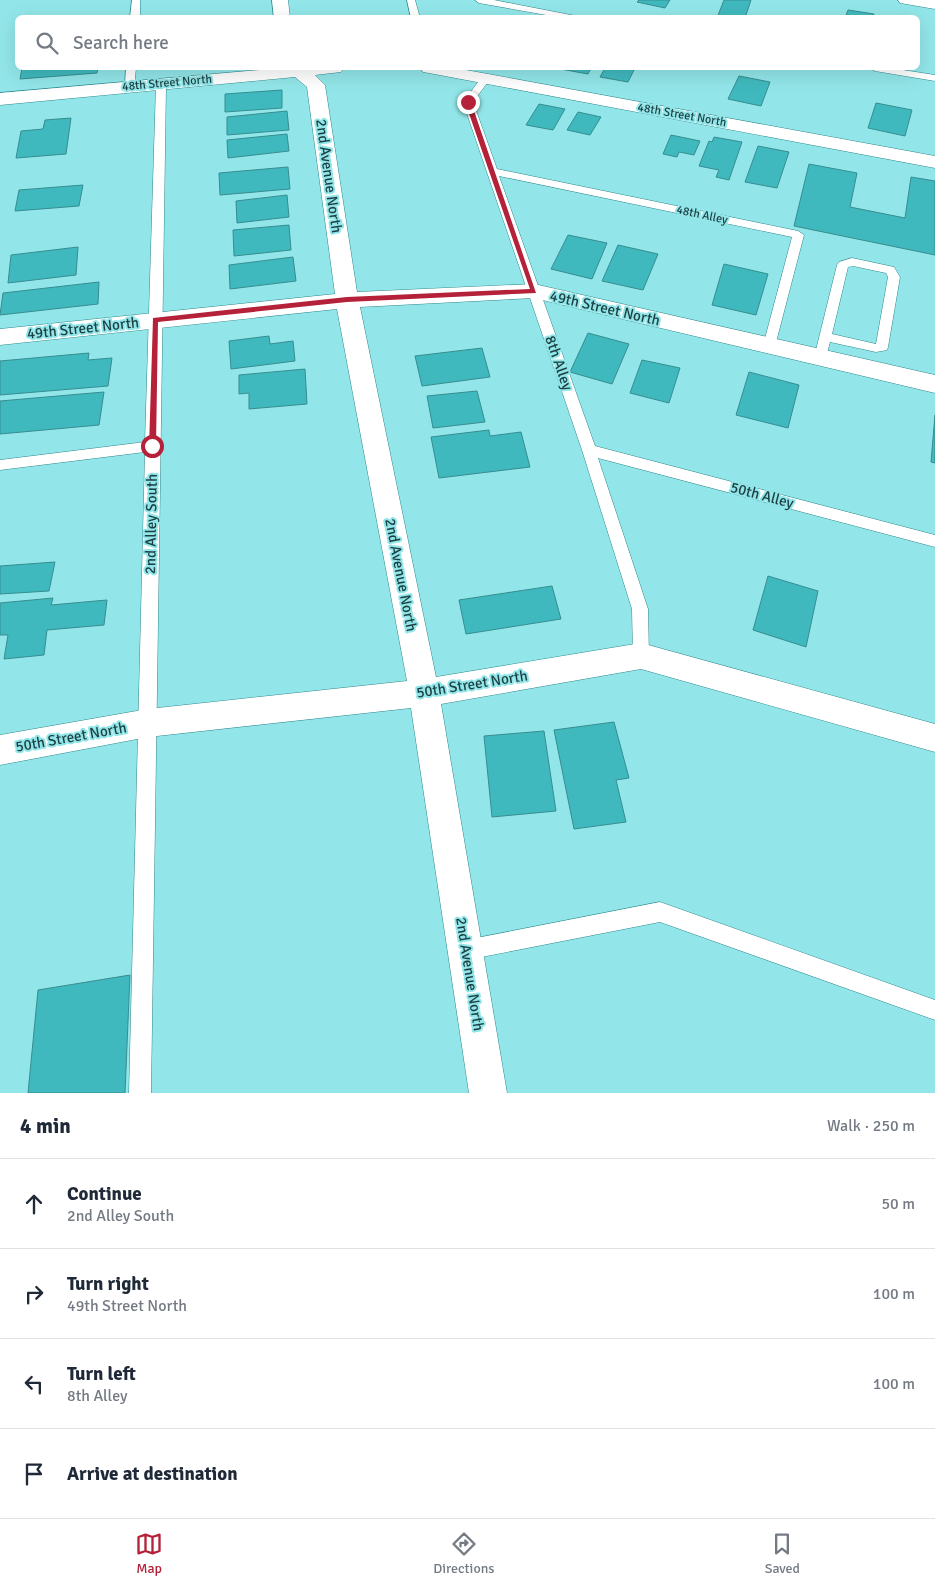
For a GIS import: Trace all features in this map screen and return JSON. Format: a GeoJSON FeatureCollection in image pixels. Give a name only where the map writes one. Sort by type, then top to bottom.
{"type":"FeatureCollection","features":[{"type":"Feature","properties":{"kind":"street"},"geometry":{"type":"LineString","coordinates":[[280,0],[282,15]]}},
{"type":"Feature","properties":{"kind":"street"},"geometry":{"type":"LineString","coordinates":[[906,0],[935,4]]}},
{"type":"Feature","properties":{"kind":"street","name":"48th Street North"},"geometry":{"type":"LineString","coordinates":[[0,99],[130,86],[161,85],[288,70]]}},
{"type":"Feature","properties":{"kind":"street","name":"2nd Avenue North"},"geometry":{"type":"LineString","coordinates":[[297,70],[316,85],[347,300],[424,692],[488,1093]]}},
{"type":"Feature","properties":{"kind":"street","name":"48th Street North"},"geometry":{"type":"LineString","coordinates":[[438,70],[935,162]]}},
{"type":"Feature","properties":{"kind":"street","name":"49th Street North"},"geometry":{"type":"LineString","coordinates":[[0,337],[347,300],[534,291],[769,346],[823,347],[935,384]]}},
{"type":"Feature","properties":{"kind":"street","name":"50th Street North"},"geometry":{"type":"LineString","coordinates":[[0,750],[148,723],[424,692],[641,656],[935,738]]}},
{"type":"Feature","properties":{"kind":"lane"},"geometry":{"type":"LineString","coordinates":[[135,15],[136,0]]}},
{"type":"Feature","properties":{"kind":"lane"},"geometry":{"type":"LineString","coordinates":[[411,0],[415,15]]}},
{"type":"Feature","properties":{"kind":"lane"},"geometry":{"type":"LineString","coordinates":[[479,0],[565,15]]}},
{"type":"Feature","properties":{"kind":"lane"},"geometry":{"type":"LineString","coordinates":[[130,86],[131,70]]}},
{"type":"Feature","properties":{"kind":"lane"},"geometry":{"type":"LineString","coordinates":[[887,70],[935,78]]}},
{"type":"Feature","properties":{"kind":"lane","name":"8th Alley"},"geometry":{"type":"LineString","coordinates":[[485,79],[468,102],[494,172],[589,450],[640,609],[641,656]]}},
{"type":"Feature","properties":{"kind":"lane","name":"2nd Alley South"},"geometry":{"type":"LineString","coordinates":[[140,1093],[161,85]]}},
{"type":"Feature","properties":{"kind":"lane","name":"48th Alley"},"geometry":{"type":"LineString","coordinates":[[494,172],[798,235],[769,346]]}},
{"type":"Feature","properties":{"kind":"lane"},"geometry":{"type":"LineString","coordinates":[[852,262],[890,270],[894,277],[882,347],[823,347],[843,265],[852,262]]}},
{"type":"Feature","properties":{"kind":"lane"},"geometry":{"type":"LineString","coordinates":[[0,465],[152,446]]}},
{"type":"Feature","properties":{"kind":"lane","name":"50th Alley"},"geometry":{"type":"LineString","coordinates":[[589,450],[935,541]]}},
{"type":"Feature","properties":{"kind":"lane"},"geometry":{"type":"LineString","coordinates":[[466,950],[660,912],[935,1010]]}},
{"type":"Feature","properties":{"kind":"building"},"geometry":{"type":"Polygon","coordinates":[[[639,0],[670,0],[665,8],[637,2],[639,0]]]}},
{"type":"Feature","properties":{"kind":"building"},"geometry":{"type":"Polygon","coordinates":[[[724,0],[751,0],[746,15],[718,15],[724,0]]]}},
{"type":"Feature","properties":{"kind":"building"},"geometry":{"type":"Polygon","coordinates":[[[848,10],[874,14],[874,15],[846,15],[848,10]]]}},
{"type":"Feature","properties":{"kind":"building"},"geometry":{"type":"Polygon","coordinates":[[[22,70],[98,70],[97,73],[20,79],[22,70]]]}},
{"type":"Feature","properties":{"kind":"building"},"geometry":{"type":"Polygon","coordinates":[[[566,70],[590,70],[588,74],[566,70]]]}},
{"type":"Feature","properties":{"kind":"building"},"geometry":{"type":"Polygon","coordinates":[[[604,70],[634,70],[628,82],[600,77],[604,70]]]}},
{"type":"Feature","properties":{"kind":"building"},"geometry":{"type":"Polygon","coordinates":[[[739,76],[770,82],[761,106],[728,99],[739,76]]]}},
{"type":"Feature","properties":{"kind":"building"},"geometry":{"type":"Polygon","coordinates":[[[282,90],[282,108],[225,112],[225,94],[282,90]]]}},
{"type":"Feature","properties":{"kind":"building"},"geometry":{"type":"Polygon","coordinates":[[[876,103],[912,110],[905,136],[868,128],[876,103]]]}},
{"type":"Feature","properties":{"kind":"building"},"geometry":{"type":"Polygon","coordinates":[[[539,104],[565,109],[553,130],[526,125],[539,104]]]}},
{"type":"Feature","properties":{"kind":"building"},"geometry":{"type":"Polygon","coordinates":[[[287,111],[289,130],[227,135],[227,117],[287,111]]]}},
{"type":"Feature","properties":{"kind":"building"},"geometry":{"type":"Polygon","coordinates":[[[578,112],[601,117],[590,135],[567,130],[578,112]]]}},
{"type":"Feature","properties":{"kind":"building"},"geometry":{"type":"Polygon","coordinates":[[[71,118],[66,154],[16,158],[21,131],[43,129],[45,120],[71,118]]]}},
{"type":"Feature","properties":{"kind":"building"},"geometry":{"type":"Polygon","coordinates":[[[287,134],[289,151],[228,158],[227,140],[287,134]]]}},
{"type":"Feature","properties":{"kind":"building"},"geometry":{"type":"Polygon","coordinates":[[[671,135],[700,141],[694,155],[679,152],[677,157],[663,154],[671,135]]]}},
{"type":"Feature","properties":{"kind":"building"},"geometry":{"type":"Polygon","coordinates":[[[714,137],[742,142],[729,180],[716,177],[719,170],[699,166],[709,141],[712,142],[714,137]]]}},
{"type":"Feature","properties":{"kind":"building"},"geometry":{"type":"Polygon","coordinates":[[[758,146],[789,152],[777,188],[745,182],[758,146]]]}},
{"type":"Feature","properties":{"kind":"building"},"geometry":{"type":"Polygon","coordinates":[[[809,164],[857,173],[850,207],[905,218],[911,177],[935,181],[935,255],[794,226],[809,164]]]}},
{"type":"Feature","properties":{"kind":"building"},"geometry":{"type":"Polygon","coordinates":[[[288,167],[290,189],[220,195],[219,173],[288,167]]]}},
{"type":"Feature","properties":{"kind":"building"},"geometry":{"type":"Polygon","coordinates":[[[83,185],[79,206],[15,211],[19,190],[83,185]]]}},
{"type":"Feature","properties":{"kind":"building"},"geometry":{"type":"Polygon","coordinates":[[[287,195],[289,217],[237,223],[236,201],[287,195]]]}},
{"type":"Feature","properties":{"kind":"building"},"geometry":{"type":"Polygon","coordinates":[[[289,225],[291,250],[234,256],[233,230],[289,225]]]}},
{"type":"Feature","properties":{"kind":"building"},"geometry":{"type":"Polygon","coordinates":[[[568,235],[607,243],[592,279],[551,269],[568,235]]]}},
{"type":"Feature","properties":{"kind":"building"},"geometry":{"type":"Polygon","coordinates":[[[618,245],[658,254],[643,290],[602,281],[618,245]]]}},
{"type":"Feature","properties":{"kind":"building"},"geometry":{"type":"Polygon","coordinates":[[[78,247],[76,275],[8,283],[11,255],[78,247]]]}},
{"type":"Feature","properties":{"kind":"building"},"geometry":{"type":"Polygon","coordinates":[[[293,257],[296,281],[230,289],[229,265],[293,257]]]}},
{"type":"Feature","properties":{"kind":"building"},"geometry":{"type":"Polygon","coordinates":[[[724,264],[768,274],[756,315],[712,305],[724,264]]]}},
{"type":"Feature","properties":{"kind":"building"},"geometry":{"type":"Polygon","coordinates":[[[99,282],[98,304],[0,315],[3,293],[99,282]]]}},
{"type":"Feature","properties":{"kind":"building"},"geometry":{"type":"Polygon","coordinates":[[[588,333],[629,344],[612,384],[570,372],[588,333]]]}},
{"type":"Feature","properties":{"kind":"building"},"geometry":{"type":"Polygon","coordinates":[[[269,336],[270,344],[293,341],[295,361],[231,369],[229,341],[269,336]]]}},
{"type":"Feature","properties":{"kind":"building"},"geometry":{"type":"Polygon","coordinates":[[[482,348],[490,377],[422,386],[415,356],[482,348]]]}},
{"type":"Feature","properties":{"kind":"building"},"geometry":{"type":"Polygon","coordinates":[[[89,353],[88,360],[112,358],[108,386],[0,395],[0,361],[89,353]]]}},
{"type":"Feature","properties":{"kind":"building"},"geometry":{"type":"Polygon","coordinates":[[[642,360],[680,368],[669,403],[630,393],[642,360]]]}},
{"type":"Feature","properties":{"kind":"building"},"geometry":{"type":"Polygon","coordinates":[[[305,369],[307,404],[249,409],[249,393],[239,394],[239,375],[305,369]]]}},
{"type":"Feature","properties":{"kind":"building"},"geometry":{"type":"Polygon","coordinates":[[[749,372],[799,385],[788,428],[736,415],[749,372]]]}},
{"type":"Feature","properties":{"kind":"building"},"geometry":{"type":"Polygon","coordinates":[[[477,391],[485,422],[433,428],[427,396],[477,391]]]}},
{"type":"Feature","properties":{"kind":"building"},"geometry":{"type":"Polygon","coordinates":[[[104,392],[99,425],[0,434],[0,401],[104,392]]]}},
{"type":"Feature","properties":{"kind":"building"},"geometry":{"type":"Polygon","coordinates":[[[935,415],[935,463],[931,462],[935,415]]]}},
{"type":"Feature","properties":{"kind":"building"},"geometry":{"type":"Polygon","coordinates":[[[489,430],[490,436],[521,432],[530,467],[439,478],[431,437],[489,430]]]}},
{"type":"Feature","properties":{"kind":"building"},"geometry":{"type":"Polygon","coordinates":[[[55,562],[49,591],[0,594],[0,566],[55,562]]]}},
{"type":"Feature","properties":{"kind":"building"},"geometry":{"type":"Polygon","coordinates":[[[768,576],[818,591],[806,647],[753,630],[768,576]]]}},
{"type":"Feature","properties":{"kind":"building"},"geometry":{"type":"Polygon","coordinates":[[[552,586],[561,619],[466,634],[459,600],[552,586]]]}},
{"type":"Feature","properties":{"kind":"building"},"geometry":{"type":"Polygon","coordinates":[[[53,598],[51,605],[107,600],[104,625],[47,630],[44,655],[4,659],[8,635],[0,635],[0,603],[53,598]]]}},
{"type":"Feature","properties":{"kind":"building"},"geometry":{"type":"Polygon","coordinates":[[[614,722],[629,778],[616,780],[626,822],[574,829],[554,730],[614,722]]]}},
{"type":"Feature","properties":{"kind":"building"},"geometry":{"type":"Polygon","coordinates":[[[544,731],[556,811],[492,817],[484,736],[544,731]]]}},
{"type":"Feature","properties":{"kind":"building"},"geometry":{"type":"Polygon","coordinates":[[[130,975],[125,1093],[28,1093],[38,990],[130,975]]]}},
{"type":"Feature","properties":{"kind":"route"},"geometry":{"type":"LineString","coordinates":[[152,446],[155,320],[347,300],[534,291],[468,102]]}}]}
